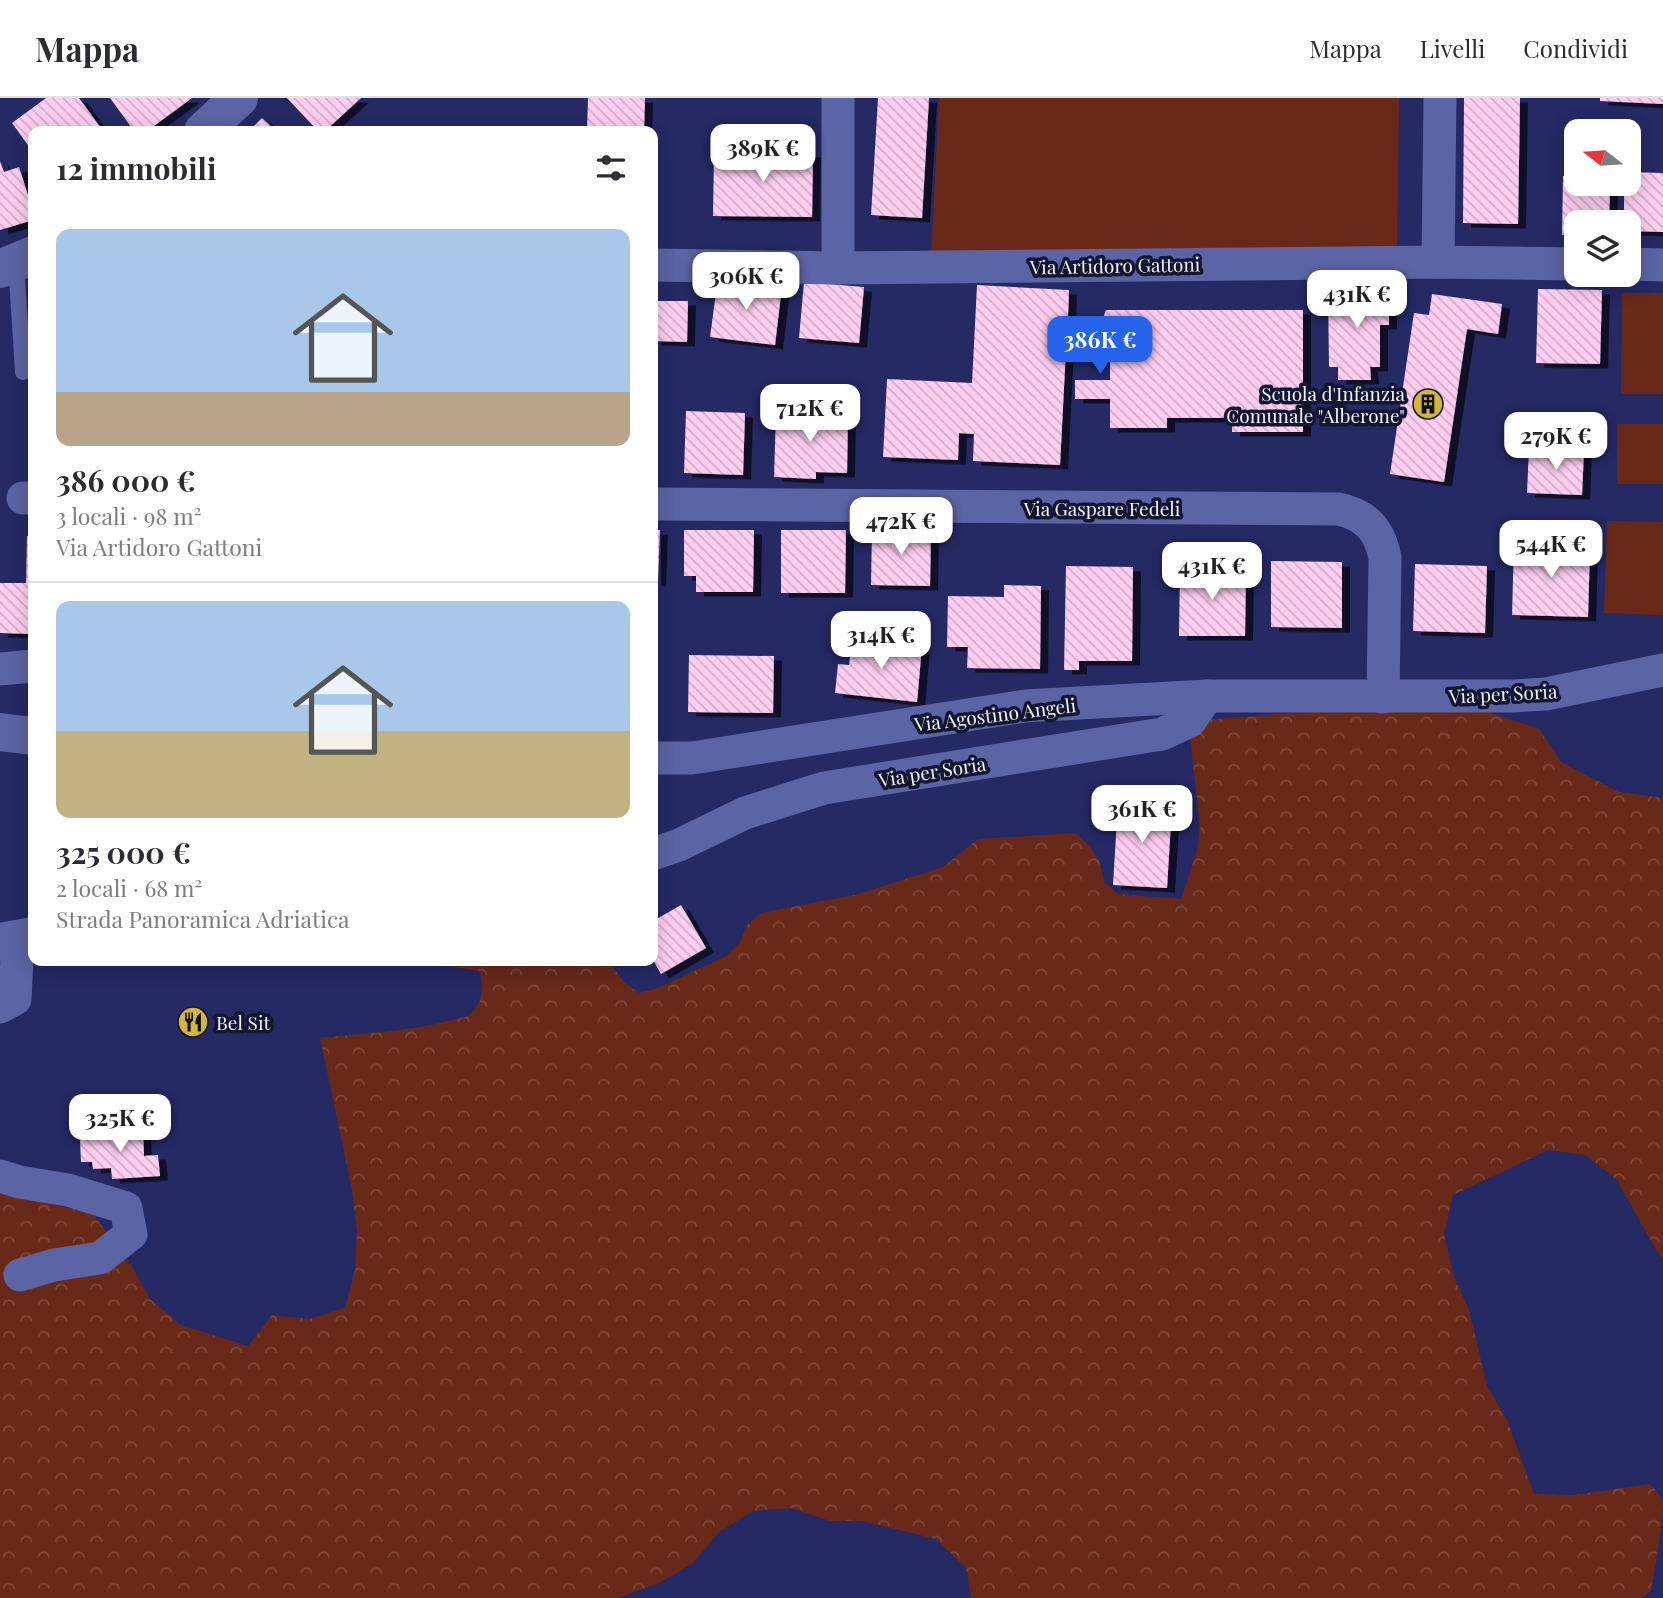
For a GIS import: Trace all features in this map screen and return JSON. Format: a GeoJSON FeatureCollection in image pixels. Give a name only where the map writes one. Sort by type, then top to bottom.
{"type":"FeatureCollection","features":[{"type":"Feature","properties":{"kind":"street"},"geometry":{"type":"LineString","coordinates":[[208,126],[239,98]]}},
{"type":"Feature","properties":{"kind":"street"},"geometry":{"type":"LineString","coordinates":[[838,98],[838,268]]}},
{"type":"Feature","properties":{"kind":"street"},"geometry":{"type":"LineString","coordinates":[[1438,262],[1440,98]]}},
{"type":"Feature","properties":{"kind":"street","name":"Via Artidoro Gattoni"},"geometry":{"type":"LineString","coordinates":[[658,265],[838,268],[1438,262],[1564,264]]}},
{"type":"Feature","properties":{"kind":"street"},"geometry":{"type":"LineString","coordinates":[[1641,264],[1663,265]]}},
{"type":"Feature","properties":{"kind":"street","name":"Via Gaspare Fedeli"},"geometry":{"type":"LineString","coordinates":[[658,504],[1351,511],[1374,527],[1380,536],[1385,558],[1382,697]]}},
{"type":"Feature","properties":{"kind":"street"},"geometry":{"type":"LineString","coordinates":[[0,669],[28,666]]}},
{"type":"Feature","properties":{"kind":"street","name":"Via per Soria"},"geometry":{"type":"LineString","coordinates":[[1382,697],[1535,695],[1663,670]]}},
{"type":"Feature","properties":{"kind":"street","name":"Via per Soria"},"geometry":{"type":"LineString","coordinates":[[658,852],[745,813],[824,788],[1162,734],[1190,721],[1206,696]]}},
{"type":"Feature","properties":{"kind":"street","name":"Via Agostino Angeli"},"geometry":{"type":"LineString","coordinates":[[658,758],[692,758],[1025,706],[1206,696],[1382,697]]}},
{"type":"Feature","properties":{"kind":"street"},"geometry":{"type":"LineString","coordinates":[[0,732],[28,735]]}},
{"type":"Feature","properties":{"kind":"street"},"geometry":{"type":"LineString","coordinates":[[0,1007],[15,999],[17,939]]}},
{"type":"Feature","properties":{"kind":"street"},"geometry":{"type":"LineString","coordinates":[[0,1176],[68,1190],[126,1208],[131,1234],[100,1258],[54,1265],[20,1275]]}},
{"type":"Feature","properties":{"kind":"lane"},"geometry":{"type":"LineString","coordinates":[[17,262],[23,372]]}},
{"type":"Feature","properties":{"kind":"green space"},"geometry":{"type":"Polygon","coordinates":[[[939,98],[1399,98],[1397,256],[931,256],[939,98]]]}},
{"type":"Feature","properties":{"kind":"green space"},"geometry":{"type":"Polygon","coordinates":[[[1622,293],[1663,293],[1663,394],[1621,394],[1622,293]]]}},
{"type":"Feature","properties":{"kind":"green space"},"geometry":{"type":"Polygon","coordinates":[[[1617,424],[1663,424],[1663,484],[1617,484],[1617,424]]]}},
{"type":"Feature","properties":{"kind":"green space"},"geometry":{"type":"Polygon","coordinates":[[[1607,521],[1663,522],[1663,615],[1604,613],[1607,521]]]}},
{"type":"Feature","properties":{"kind":"green space"},"geometry":{"type":"Polygon","coordinates":[[[1480,709],[1539,729],[1561,762],[1619,792],[1663,798],[1663,1258],[1617,1180],[1586,1155],[1548,1150],[1453,1195],[1444,1233],[1453,1274],[1469,1310],[1487,1386],[1507,1420],[1534,1494],[1573,1495],[1650,1484],[1661,1497],[1662,1522],[1651,1591],[1641,1598],[971,1598],[966,1568],[936,1539],[862,1521],[830,1521],[792,1508],[753,1511],[719,1532],[693,1563],[659,1583],[618,1598],[0,1598],[0,1190],[72,1209],[90,1210],[131,1265],[150,1299],[181,1325],[248,1346],[272,1315],[309,1319],[345,1308],[355,1270],[357,1231],[352,1190],[320,1038],[417,1028],[462,1018],[474,1011],[480,1001],[482,983],[479,971],[450,966],[612,966],[624,982],[639,993],[658,988],[726,956],[740,943],[746,926],[761,913],[859,894],[943,867],[978,839],[1075,833],[1090,846],[1100,863],[1104,882],[1118,894],[1181,899],[1198,847],[1200,826],[1190,737],[1206,720],[1313,711],[1480,709]]]}},
{"type":"Feature","properties":{"kind":"building"},"geometry":{"type":"Polygon","coordinates":[[[46,98],[79,98],[99,126],[28,126],[28,145],[12,123],[46,98]]]}},
{"type":"Feature","properties":{"kind":"building"},"geometry":{"type":"Polygon","coordinates":[[[110,98],[192,98],[154,126],[130,126],[110,98]]]}},
{"type":"Feature","properties":{"kind":"building"},"geometry":{"type":"Polygon","coordinates":[[[287,98],[361,98],[330,126],[313,126],[287,98]]]}},
{"type":"Feature","properties":{"kind":"building"},"geometry":{"type":"Polygon","coordinates":[[[588,98],[645,98],[644,126],[587,126],[588,98]]]}},
{"type":"Feature","properties":{"kind":"building"},"geometry":{"type":"Polygon","coordinates":[[[878,98],[929,98],[922,218],[871,215],[878,98]]]}},
{"type":"Feature","properties":{"kind":"building"},"geometry":{"type":"Polygon","coordinates":[[[1464,98],[1520,98],[1518,224],[1463,223],[1464,98]]]}},
{"type":"Feature","properties":{"kind":"building"},"geometry":{"type":"Polygon","coordinates":[[[1600,98],[1663,98],[1663,104],[1600,101],[1600,98]]]}},
{"type":"Feature","properties":{"kind":"building"},"geometry":{"type":"Polygon","coordinates":[[[262,118],[271,126],[254,126],[262,118]]]}},
{"type":"Feature","properties":{"kind":"building"},"geometry":{"type":"Polygon","coordinates":[[[714,152],[813,153],[812,217],[713,216],[714,152]]]}},
{"type":"Feature","properties":{"kind":"building"},"geometry":{"type":"Polygon","coordinates":[[[0,161],[4,172],[19,167],[28,195],[28,222],[0,230],[0,161]]]}},
{"type":"Feature","properties":{"kind":"building"},"geometry":{"type":"Polygon","coordinates":[[[1642,172],[1663,173],[1663,232],[1641,231],[1641,210],[1624,210],[1624,196],[1642,196],[1642,172]]]}},
{"type":"Feature","properties":{"kind":"building"},"geometry":{"type":"Polygon","coordinates":[[[1563,176],[1564,196],[1610,196],[1609,210],[1564,210],[1562,235],[1563,176]]]}},
{"type":"Feature","properties":{"kind":"building"},"geometry":{"type":"Polygon","coordinates":[[[718,278],[782,286],[775,345],[710,337],[718,278]]]}},
{"type":"Feature","properties":{"kind":"building"},"geometry":{"type":"Polygon","coordinates":[[[804,282],[864,287],[859,343],[799,338],[804,282]]]}},
{"type":"Feature","properties":{"kind":"building"},"geometry":{"type":"Polygon","coordinates":[[[977,285],[1069,290],[1068,317],[1103,318],[1106,310],[1303,310],[1303,432],[1232,432],[1232,418],[1167,418],[1167,428],[1110,428],[1110,399],[1075,399],[1075,380],[1110,380],[1110,349],[1066,348],[1060,465],[973,461],[974,434],[959,433],[958,460],[883,457],[887,379],[972,383],[977,285]]]}},
{"type":"Feature","properties":{"kind":"building"},"geometry":{"type":"Polygon","coordinates":[[[1357,286],[1389,286],[1389,325],[1380,325],[1380,367],[1370,367],[1371,380],[1338,380],[1338,367],[1329,367],[1328,290],[1357,290],[1357,286]]]}},
{"type":"Feature","properties":{"kind":"building"},"geometry":{"type":"Polygon","coordinates":[[[1538,289],[1602,290],[1600,364],[1536,363],[1538,289]]]}},
{"type":"Feature","properties":{"kind":"building","name":"Scuola d'Infanzia Comunale \"Alberone\""},"geometry":{"type":"Polygon","coordinates":[[[1432,294],[1502,304],[1498,334],[1467,329],[1444,482],[1390,474],[1414,313],[1429,315],[1432,294]]]}},
{"type":"Feature","properties":{"kind":"building"},"geometry":{"type":"Polygon","coordinates":[[[658,301],[688,301],[687,342],[658,341],[658,301]]]}},
{"type":"Feature","properties":{"kind":"building"},"geometry":{"type":"Polygon","coordinates":[[[686,411],[745,413],[743,475],[684,473],[686,411]]]}},
{"type":"Feature","properties":{"kind":"building"},"geometry":{"type":"Polygon","coordinates":[[[776,411],[848,413],[847,473],[816,472],[816,479],[774,477],[776,411]]]}},
{"type":"Feature","properties":{"kind":"building"},"geometry":{"type":"Polygon","coordinates":[[[1529,448],[1584,450],[1582,495],[1527,493],[1529,448]]]}},
{"type":"Feature","properties":{"kind":"building"},"geometry":{"type":"Polygon","coordinates":[[[872,528],[931,529],[930,586],[871,585],[872,528]]]}},
{"type":"Feature","properties":{"kind":"building"},"geometry":{"type":"Polygon","coordinates":[[[658,530],[660,530],[658,582],[658,530]]]}},
{"type":"Feature","properties":{"kind":"building"},"geometry":{"type":"Polygon","coordinates":[[[684,530],[754,530],[753,592],[696,592],[696,576],[684,576],[684,530]]]}},
{"type":"Feature","properties":{"kind":"building"},"geometry":{"type":"Polygon","coordinates":[[[781,530],[846,530],[845,593],[781,593],[781,530]]]}},
{"type":"Feature","properties":{"kind":"building"},"geometry":{"type":"Polygon","coordinates":[[[28,536],[28,634],[0,633],[0,583],[26,583],[28,536]]]}},
{"type":"Feature","properties":{"kind":"building"},"geometry":{"type":"Polygon","coordinates":[[[1514,543],[1590,546],[1588,617],[1512,615],[1514,543]]]}},
{"type":"Feature","properties":{"kind":"building"},"geometry":{"type":"Polygon","coordinates":[[[1271,561],[1342,562],[1342,628],[1271,627],[1271,561]]]}},
{"type":"Feature","properties":{"kind":"building"},"geometry":{"type":"Polygon","coordinates":[[[1415,564],[1487,566],[1485,633],[1413,631],[1415,564]]]}},
{"type":"Feature","properties":{"kind":"building"},"geometry":{"type":"Polygon","coordinates":[[[1066,566],[1133,567],[1132,661],[1079,661],[1079,670],[1064,670],[1066,566]]]}},
{"type":"Feature","properties":{"kind":"building"},"geometry":{"type":"Polygon","coordinates":[[[1180,567],[1246,568],[1245,636],[1179,636],[1180,567]]]}},
{"type":"Feature","properties":{"kind":"building"},"geometry":{"type":"Polygon","coordinates":[[[1004,585],[1041,586],[1040,669],[967,668],[968,647],[947,647],[948,596],[1004,597],[1004,585]]]}},
{"type":"Feature","properties":{"kind":"building"},"geometry":{"type":"Polygon","coordinates":[[[852,639],[922,646],[917,702],[835,693],[838,664],[849,665],[852,639]]]}},
{"type":"Feature","properties":{"kind":"building"},"geometry":{"type":"Polygon","coordinates":[[[689,655],[774,656],[773,713],[688,712],[689,655]]]}},
{"type":"Feature","properties":{"kind":"building"},"geometry":{"type":"Polygon","coordinates":[[[1118,802],[1172,805],[1167,888],[1113,885],[1118,802]]]}},
{"type":"Feature","properties":{"kind":"building"},"geometry":{"type":"Polygon","coordinates":[[[681,905],[706,948],[661,974],[656,966],[658,918],[681,905]]]}},
{"type":"Feature","properties":{"kind":"building"},"geometry":{"type":"Polygon","coordinates":[[[143,1130],[144,1156],[158,1155],[160,1176],[112,1179],[111,1168],[93,1169],[92,1162],[81,1162],[80,1140],[90,1140],[90,1133],[143,1130]]]}},
{"type":"Feature","properties":{"kind":"place","name":"Scuola d'Infanzia Comunale \"Alberone\""},"geometry":{"type":"Point","coordinates":[1428,404]}},
{"type":"Feature","properties":{"kind":"place","name":"Bel Sit"},"geometry":{"type":"Point","coordinates":[193,1022]}}]}
